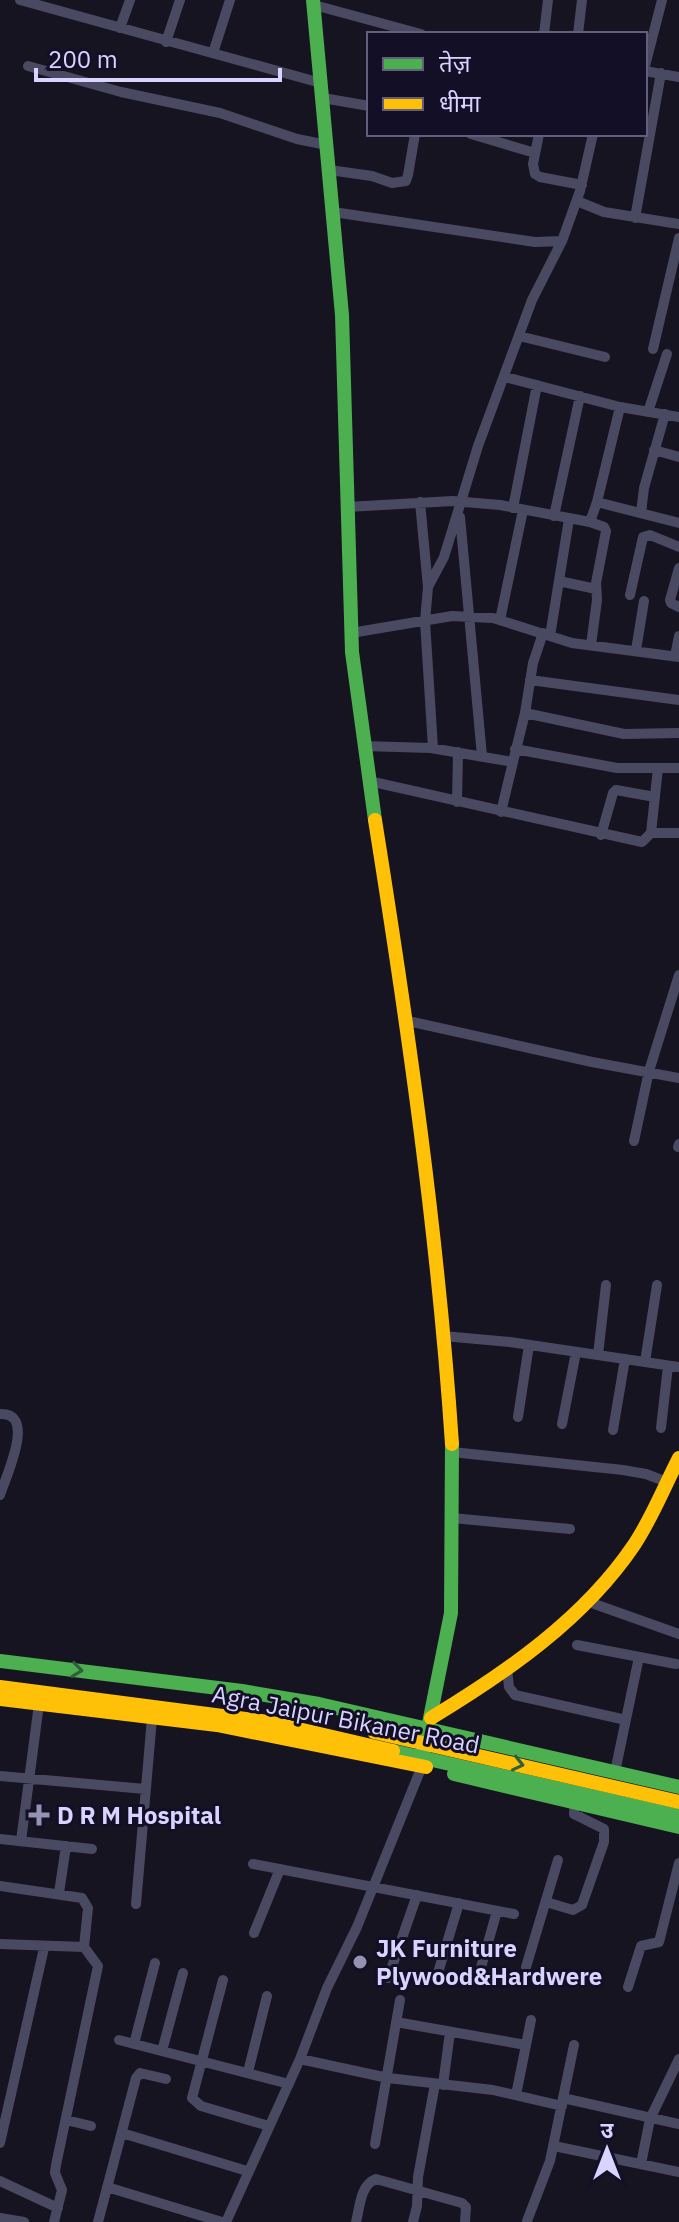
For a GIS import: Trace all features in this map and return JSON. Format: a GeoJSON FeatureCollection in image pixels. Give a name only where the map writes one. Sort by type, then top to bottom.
{"type":"FeatureCollection","features":[{"type":"Feature","properties":{"kind":"main road"},"geometry":{"type":"LineString","coordinates":[[314,3],[342,315],[351,633],[363,746],[408,1021],[443,1336],[452,1452],[451,1613],[425,1742]]}},
{"type":"Feature","properties":{"kind":"main road"},"geometry":{"type":"LineString","coordinates":[[425,1742],[586,1601],[613,1573],[633,1547],[679,1458]]}},
{"type":"Feature","properties":{"kind":"main road"},"geometry":{"type":"LineString","coordinates":[[0,1661],[242,1691],[319,1704],[425,1742],[575,1802],[679,1827]]}},
{"type":"Feature","properties":{"kind":"main road","name":"Agra Jaipur Bikaner Road"},"geometry":{"type":"LineString","coordinates":[[0,1676],[260,1708],[425,1742],[679,1802]]}},
{"type":"Feature","properties":{"kind":"main road","name":"Agra Jaipur Bikaner Road"},"geometry":{"type":"LineString","coordinates":[[0,1687],[222,1721],[425,1742],[679,1816]]}},
{"type":"Feature","properties":{"kind":"main road"},"geometry":{"type":"LineString","coordinates":[[0,1699],[152,1718],[222,1721]]}},
{"type":"Feature","properties":{"kind":"main road"},"geometry":{"type":"LineString","coordinates":[[425,1742],[615,1772],[679,1787]]}},
{"type":"Feature","properties":{"kind":"street"},"geometry":{"type":"LineString","coordinates":[[120,28],[130,0]]}},
{"type":"Feature","properties":{"kind":"street"},"geometry":{"type":"LineString","coordinates":[[166,42],[180,0]]}},
{"type":"Feature","properties":{"kind":"street"},"geometry":{"type":"LineString","coordinates":[[213,53],[230,0]]}},
{"type":"Feature","properties":{"kind":"street"},"geometry":{"type":"LineString","coordinates":[[544,32],[548,0]]}},
{"type":"Feature","properties":{"kind":"street"},"geometry":{"type":"LineString","coordinates":[[578,32],[582,0]]}},
{"type":"Feature","properties":{"kind":"street"},"geometry":{"type":"LineString","coordinates":[[647,60],[662,0]]}},
{"type":"Feature","properties":{"kind":"street"},"geometry":{"type":"LineString","coordinates":[[25,1],[213,53],[367,105]]}},
{"type":"Feature","properties":{"kind":"street"},"geometry":{"type":"LineString","coordinates":[[314,3],[414,32]]}},
{"type":"Feature","properties":{"kind":"street"},"geometry":{"type":"LineString","coordinates":[[28,66],[121,92],[220,113],[297,139],[327,145]]}},
{"type":"Feature","properties":{"kind":"street"},"geometry":{"type":"LineString","coordinates":[[647,69],[679,77]]}},
{"type":"Feature","properties":{"kind":"street"},"geometry":{"type":"LineString","coordinates":[[635,218],[661,73]]}},
{"type":"Feature","properties":{"kind":"street"},"geometry":{"type":"LineString","coordinates":[[329,170],[401,183],[406,181],[408,175],[415,136]]}},
{"type":"Feature","properties":{"kind":"street"},"geometry":{"type":"LineString","coordinates":[[478,136],[535,153]]}},
{"type":"Feature","properties":{"kind":"street"},"geometry":{"type":"LineString","coordinates":[[539,136],[535,174],[582,185]]}},
{"type":"Feature","properties":{"kind":"street"},"geometry":{"type":"LineString","coordinates":[[428,587],[444,557],[478,446],[532,300],[562,241],[577,201],[593,136]]}},
{"type":"Feature","properties":{"kind":"street"},"geometry":{"type":"LineString","coordinates":[[577,201],[604,212],[679,224]]}},
{"type":"Feature","properties":{"kind":"street"},"geometry":{"type":"LineString","coordinates":[[333,212],[535,242],[562,241]]}},
{"type":"Feature","properties":{"kind":"street"},"geometry":{"type":"LineString","coordinates":[[653,349],[679,238]]}},
{"type":"Feature","properties":{"kind":"street"},"geometry":{"type":"LineString","coordinates":[[519,336],[605,357]]}},
{"type":"Feature","properties":{"kind":"street"},"geometry":{"type":"LineString","coordinates":[[648,412],[667,354]]}},
{"type":"Feature","properties":{"kind":"street"},"geometry":{"type":"LineString","coordinates":[[505,377],[620,407],[679,417]]}},
{"type":"Feature","properties":{"kind":"street"},"geometry":{"type":"LineString","coordinates":[[500,620],[537,385]]}},
{"type":"Feature","properties":{"kind":"street"},"geometry":{"type":"LineString","coordinates":[[554,516],[580,396]]}},
{"type":"Feature","properties":{"kind":"street"},"geometry":{"type":"LineString","coordinates":[[590,522],[620,407]]}},
{"type":"Feature","properties":{"kind":"street"},"geometry":{"type":"LineString","coordinates":[[641,513],[665,414]]}},
{"type":"Feature","properties":{"kind":"street"},"geometry":{"type":"LineString","coordinates":[[654,450],[679,457]]}},
{"type":"Feature","properties":{"kind":"street"},"geometry":{"type":"LineString","coordinates":[[347,507],[420,502],[518,509],[604,527],[606,531],[591,645]]}},
{"type":"Feature","properties":{"kind":"street"},"geometry":{"type":"LineString","coordinates":[[420,502],[428,587],[425,621],[433,748]]}},
{"type":"Feature","properties":{"kind":"street"},"geometry":{"type":"LineString","coordinates":[[597,502],[679,523]]}},
{"type":"Feature","properties":{"kind":"street"},"geometry":{"type":"LineString","coordinates":[[462,506],[482,756]]}},
{"type":"Feature","properties":{"kind":"street"},"geometry":{"type":"LineString","coordinates":[[501,812],[530,680],[546,634],[559,581],[569,519]]}},
{"type":"Feature","properties":{"kind":"street"},"geometry":{"type":"LineString","coordinates":[[630,595],[643,537],[650,535],[679,547]]}},
{"type":"Feature","properties":{"kind":"street"},"geometry":{"type":"LineString","coordinates":[[679,568],[670,600],[679,607]]}},
{"type":"Feature","properties":{"kind":"street"},"geometry":{"type":"LineString","coordinates":[[559,581],[596,589]]}},
{"type":"Feature","properties":{"kind":"street"},"geometry":{"type":"LineString","coordinates":[[636,650],[644,601]]}},
{"type":"Feature","properties":{"kind":"street"},"geometry":{"type":"LineString","coordinates":[[351,633],[470,617],[500,620],[591,645],[677,656],[679,636]]}},
{"type":"Feature","properties":{"kind":"street"},"geometry":{"type":"LineString","coordinates":[[530,680],[679,700]]}},
{"type":"Feature","properties":{"kind":"street"},"geometry":{"type":"LineString","coordinates":[[525,713],[624,734],[679,733]]}},
{"type":"Feature","properties":{"kind":"street"},"geometry":{"type":"LineString","coordinates":[[363,746],[433,748],[513,762]]}},
{"type":"Feature","properties":{"kind":"street"},"geometry":{"type":"LineString","coordinates":[[515,749],[617,768],[679,768]]}},
{"type":"Feature","properties":{"kind":"street"},"geometry":{"type":"LineString","coordinates":[[457,802],[458,752]]}},
{"type":"Feature","properties":{"kind":"street"},"geometry":{"type":"LineString","coordinates":[[369,781],[642,842],[651,833],[658,768]]}},
{"type":"Feature","properties":{"kind":"street"},"geometry":{"type":"LineString","coordinates":[[601,835],[616,790],[655,797]]}},
{"type":"Feature","properties":{"kind":"street"},"geometry":{"type":"LineString","coordinates":[[651,833],[679,833]]}},
{"type":"Feature","properties":{"kind":"street"},"geometry":{"type":"LineString","coordinates":[[634,1141],[649,1071],[679,975]]}},
{"type":"Feature","properties":{"kind":"street"},"geometry":{"type":"LineString","coordinates":[[408,1021],[679,1078]]}},
{"type":"Feature","properties":{"kind":"street"},"geometry":{"type":"LineString","coordinates":[[598,1355],[606,1285]]}},
{"type":"Feature","properties":{"kind":"street"},"geometry":{"type":"LineString","coordinates":[[645,1362],[657,1285]]}},
{"type":"Feature","properties":{"kind":"street"},"geometry":{"type":"LineString","coordinates":[[443,1336],[674,1366],[661,1428]]}},
{"type":"Feature","properties":{"kind":"street"},"geometry":{"type":"LineString","coordinates":[[518,1417],[529,1345]]}},
{"type":"Feature","properties":{"kind":"street"},"geometry":{"type":"LineString","coordinates":[[562,1424],[576,1352]]}},
{"type":"Feature","properties":{"kind":"street"},"geometry":{"type":"LineString","coordinates":[[613,1430],[625,1359]]}},
{"type":"Feature","properties":{"kind":"street"},"geometry":{"type":"LineString","coordinates":[[0,1414],[16,1419],[18,1429],[0,1495]]}},
{"type":"Feature","properties":{"kind":"street"},"geometry":{"type":"LineString","coordinates":[[452,1452],[623,1470],[667,1482]]}},
{"type":"Feature","properties":{"kind":"street"},"geometry":{"type":"LineString","coordinates":[[452,1518],[570,1529]]}},
{"type":"Feature","properties":{"kind":"street"},"geometry":{"type":"LineString","coordinates":[[586,1601],[679,1634]]}},
{"type":"Feature","properties":{"kind":"street"},"geometry":{"type":"LineString","coordinates":[[577,1645],[676,1664]]}},
{"type":"Feature","properties":{"kind":"street"},"geometry":{"type":"LineString","coordinates":[[615,1772],[639,1657]]}},
{"type":"Feature","properties":{"kind":"street"},"geometry":{"type":"LineString","coordinates":[[507,1669],[509,1687],[515,1695],[626,1720]]}},
{"type":"Feature","properties":{"kind":"street"},"geometry":{"type":"LineString","coordinates":[[21,1841],[39,1704]]}},
{"type":"Feature","properties":{"kind":"street"},"geometry":{"type":"LineString","coordinates":[[136,1904],[152,1718]]}},
{"type":"Feature","properties":{"kind":"street"},"geometry":{"type":"LineString","coordinates":[[107,2187],[224,2222],[289,2084],[333,1974],[374,1886],[425,1742]]}},
{"type":"Feature","properties":{"kind":"street"},"geometry":{"type":"LineString","coordinates":[[0,1776],[145,1789]]}},
{"type":"Feature","properties":{"kind":"street"},"geometry":{"type":"LineString","coordinates":[[546,1902],[573,1910],[582,1905],[604,1842],[604,1829],[574,1814],[575,1802]]}},
{"type":"Feature","properties":{"kind":"street"},"geometry":{"type":"LineString","coordinates":[[0,1839],[92,1849]]}},
{"type":"Feature","properties":{"kind":"street"},"geometry":{"type":"LineString","coordinates":[[59,1893],[66,1846]]}},
{"type":"Feature","properties":{"kind":"street"},"geometry":{"type":"LineString","coordinates":[[526,1967],[558,1860]]}},
{"type":"Feature","properties":{"kind":"street"},"geometry":{"type":"LineString","coordinates":[[628,1987],[641,1946],[659,1942],[679,1863]]}},
{"type":"Feature","properties":{"kind":"street"},"geometry":{"type":"LineString","coordinates":[[253,1864],[514,1914]]}},
{"type":"Feature","properties":{"kind":"street"},"geometry":{"type":"LineString","coordinates":[[254,1933],[280,1869]]}},
{"type":"Feature","properties":{"kind":"street"},"geometry":{"type":"LineString","coordinates":[[0,1886],[82,1898],[87,1903],[84,1940],[98,1966],[56,2165],[55,2173],[62,2190],[54,2222]]}},
{"type":"Feature","properties":{"kind":"street"},"geometry":{"type":"LineString","coordinates":[[388,1978],[417,1895]]}},
{"type":"Feature","properties":{"kind":"street"},"geometry":{"type":"LineString","coordinates":[[437,1976],[459,1903]]}},
{"type":"Feature","properties":{"kind":"street"},"geometry":{"type":"LineString","coordinates":[[478,1978],[497,1911]]}},
{"type":"Feature","properties":{"kind":"street"},"geometry":{"type":"LineString","coordinates":[[0,1944],[44,1948],[84,1940]]}},
{"type":"Feature","properties":{"kind":"street"},"geometry":{"type":"LineString","coordinates":[[0,2143],[44,1948]]}},
{"type":"Feature","properties":{"kind":"street"},"geometry":{"type":"LineString","coordinates":[[134,2044],[155,1963]]}},
{"type":"Feature","properties":{"kind":"street"},"geometry":{"type":"LineString","coordinates":[[162,2051],[183,1973]]}},
{"type":"Feature","properties":{"kind":"street"},"geometry":{"type":"LineString","coordinates":[[223,1980],[192,2093],[195,2102],[269,2126]]}},
{"type":"Feature","properties":{"kind":"street"},"geometry":{"type":"LineString","coordinates":[[248,2072],[267,1996]]}},
{"type":"Feature","properties":{"kind":"street"},"geometry":{"type":"LineString","coordinates":[[375,2144],[400,2000]]}},
{"type":"Feature","properties":{"kind":"street"},"geometry":{"type":"LineString","coordinates":[[516,2095],[531,2020]]}},
{"type":"Feature","properties":{"kind":"street"},"geometry":{"type":"LineString","coordinates":[[396,2022],[526,2045]]}},
{"type":"Feature","properties":{"kind":"street"},"geometry":{"type":"LineString","coordinates":[[413,2222],[418,2177],[450,2032]]}},
{"type":"Feature","properties":{"kind":"street"},"geometry":{"type":"LineString","coordinates":[[119,2040],[289,2084]]}},
{"type":"Feature","properties":{"kind":"street"},"geometry":{"type":"LineString","coordinates":[[527,2221],[554,2146],[574,2045]]}},
{"type":"Feature","properties":{"kind":"street"},"geometry":{"type":"LineString","coordinates":[[300,2059],[388,2078],[624,2111],[679,2124]]}},
{"type":"Feature","properties":{"kind":"street"},"geometry":{"type":"LineString","coordinates":[[641,2164],[650,2119],[679,2059]]}},
{"type":"Feature","properties":{"kind":"street"},"geometry":{"type":"LineString","coordinates":[[98,2222],[136,2078],[140,2073],[145,2073],[166,2079]]}},
{"type":"Feature","properties":{"kind":"street"},"geometry":{"type":"LineString","coordinates":[[66,2120],[91,2126]]}},
{"type":"Feature","properties":{"kind":"street"},"geometry":{"type":"LineString","coordinates":[[122,2133],[247,2171]]}},
{"type":"Feature","properties":{"kind":"street"},"geometry":{"type":"LineString","coordinates":[[554,2146],[679,2172]]}},
{"type":"Feature","properties":{"kind":"street"},"geometry":{"type":"LineString","coordinates":[[0,2181],[58,2208]]}},
{"type":"Feature","properties":{"kind":"street"},"geometry":{"type":"LineString","coordinates":[[356,2222],[365,2188],[371,2181],[384,2181],[462,2203],[466,2207],[465,2222]]}},
{"type":"Feature","properties":{"kind":"street"},"geometry":{"type":"LineString","coordinates":[[0,2218],[24,2222]]}},
{"type":"Feature","properties":{"kind":"traffic: fast"},"geometry":{"type":"LineString","coordinates":[[313,0],[342,315],[352,652],[375,820]]}},
{"type":"Feature","properties":{"kind":"traffic: fast"},"geometry":{"type":"LineString","coordinates":[[423,1753],[451,1613],[452,1444]]}},
{"type":"Feature","properties":{"kind":"traffic: fast"},"geometry":{"type":"LineString","coordinates":[[0,1661],[242,1691],[319,1704],[679,1787]]}},
{"type":"Feature","properties":{"kind":"traffic: fast"},"geometry":{"type":"LineString","coordinates":[[393,1751],[679,1816]]}},
{"type":"Feature","properties":{"kind":"traffic: fast"},"geometry":{"type":"LineString","coordinates":[[454,1774],[679,1827]]}},
{"type":"Feature","properties":{"kind":"traffic: slow"},"geometry":{"type":"LineString","coordinates":[[375,820],[421,1131],[439,1287],[452,1444]]}},
{"type":"Feature","properties":{"kind":"traffic: slow"},"geometry":{"type":"LineString","coordinates":[[431,1718],[515,1663],[592,1597],[634,1545],[679,1458]]}},
{"type":"Feature","properties":{"kind":"traffic: slow"},"geometry":{"type":"LineString","coordinates":[[0,1687],[268,1722],[393,1751]]}},
{"type":"Feature","properties":{"kind":"traffic: slow"},"geometry":{"type":"LineString","coordinates":[[0,1699],[217,1725],[426,1767]]}},
{"type":"Feature","properties":{"kind":"traffic: slow"},"geometry":{"type":"LineString","coordinates":[[374,1732],[679,1802]]}},
{"type":"Feature","properties":{"kind":"place","name":"D R M Hospital"},"geometry":{"type":"Point","coordinates":[39,1815]}},
{"type":"Feature","properties":{"kind":"place","name":"JK Furniture Plywood&Hardwere"},"geometry":{"type":"Point","coordinates":[360,1962]}}]}
